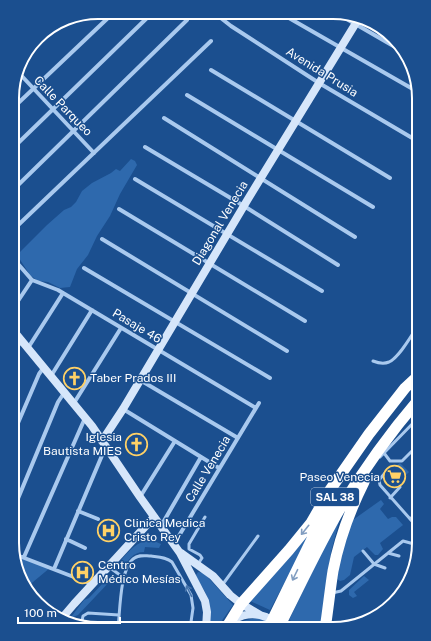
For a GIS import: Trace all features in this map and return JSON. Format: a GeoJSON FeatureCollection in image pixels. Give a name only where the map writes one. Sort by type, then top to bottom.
{"type":"FeatureCollection","features":[{"type":"Feature","properties":{"kind":"highway"},"geometry":{"type":"LineString","coordinates":[[230,622],[241,604],[311,523],[330,490],[369,434],[405,388],[412,382]]}},
{"type":"Feature","properties":{"kind":"highway","name":"SAL 38"},"geometry":{"type":"LineString","coordinates":[[271,622],[316,531],[341,487],[366,447],[412,385]]}},
{"type":"Feature","properties":{"kind":"highway","name":"SAL 38"},"geometry":{"type":"LineString","coordinates":[[282,622],[341,507],[389,436],[412,408]]}},
{"type":"Feature","properties":{"kind":"highway"},"geometry":{"type":"LineString","coordinates":[[326,622],[334,570],[349,516],[374,462],[389,436]]}},
{"type":"Feature","properties":{"kind":"street"},"geometry":{"type":"LineString","coordinates":[[19,102],[107,19]]}},
{"type":"Feature","properties":{"kind":"street"},"geometry":{"type":"LineString","coordinates":[[19,142],[146,19]]}},
{"type":"Feature","properties":{"kind":"street","name":"Avenida Prusia"},"geometry":{"type":"LineString","coordinates":[[222,19],[230,26],[319,83],[412,137]]}},
{"type":"Feature","properties":{"kind":"street"},"geometry":{"type":"LineString","coordinates":[[291,19],[411,88]]}},
{"type":"Feature","properties":{"kind":"street"},"geometry":{"type":"LineString","coordinates":[[19,184],[187,20]]}},
{"type":"Feature","properties":{"kind":"street","name":"Diagonal Venecia"},"geometry":{"type":"LineString","coordinates":[[104,444],[123,409],[209,264],[356,23]]}},
{"type":"Feature","properties":{"kind":"street"},"geometry":{"type":"LineString","coordinates":[[363,25],[390,43]]}},
{"type":"Feature","properties":{"kind":"street"},"geometry":{"type":"LineString","coordinates":[[19,223],[211,41]]}},
{"type":"Feature","properties":{"kind":"street"},"geometry":{"type":"LineString","coordinates":[[211,70],[390,178]]}},
{"type":"Feature","properties":{"kind":"street","name":"Calle Parqueo"},"geometry":{"type":"LineString","coordinates":[[22,77],[94,152]]}},
{"type":"Feature","properties":{"kind":"street"},"geometry":{"type":"LineString","coordinates":[[187,95],[373,207]]}},
{"type":"Feature","properties":{"kind":"street"},"geometry":{"type":"LineString","coordinates":[[164,118],[355,236]]}},
{"type":"Feature","properties":{"kind":"street"},"geometry":{"type":"LineString","coordinates":[[145,147],[244,206],[338,265]]}},
{"type":"Feature","properties":{"kind":"street"},"geometry":{"type":"LineString","coordinates":[[135,179],[322,291]]}},
{"type":"Feature","properties":{"kind":"street"},"geometry":{"type":"LineString","coordinates":[[119,209],[305,321]]}},
{"type":"Feature","properties":{"kind":"street"},"geometry":{"type":"LineString","coordinates":[[102,239],[287,351]]}},
{"type":"Feature","properties":{"kind":"street","name":"Pasaje 46"},"geometry":{"type":"LineString","coordinates":[[19,265],[32,280],[63,293],[256,408]]}},
{"type":"Feature","properties":{"kind":"street"},"geometry":{"type":"LineString","coordinates":[[84,268],[270,378]]}},
{"type":"Feature","properties":{"kind":"street"},"geometry":{"type":"LineString","coordinates":[[19,300],[32,280]]}},
{"type":"Feature","properties":{"kind":"street"},"geometry":{"type":"LineString","coordinates":[[28,348],[63,293]]}},
{"type":"Feature","properties":{"kind":"street"},"geometry":{"type":"LineString","coordinates":[[51,376],[92,310]]}},
{"type":"Feature","properties":{"kind":"street"},"geometry":{"type":"LineString","coordinates":[[74,403],[120,328]]}},
{"type":"Feature","properties":{"kind":"street"},"geometry":{"type":"LineString","coordinates":[[19,338],[74,403],[180,553],[205,601],[207,612],[206,622]]}},
{"type":"Feature","properties":{"kind":"street"},"geometry":{"type":"LineString","coordinates":[[19,344],[21,340]]}},
{"type":"Feature","properties":{"kind":"street"},"geometry":{"type":"LineString","coordinates":[[19,421],[39,374],[44,367]]}},
{"type":"Feature","properties":{"kind":"street"},"geometry":{"type":"LineString","coordinates":[[140,380],[238,438]]}},
{"type":"Feature","properties":{"kind":"street"},"geometry":{"type":"LineString","coordinates":[[19,496],[58,402],[65,392]]}},
{"type":"Feature","properties":{"kind":"street","name":"Calle Venecia"},"geometry":{"type":"LineString","coordinates":[[174,544],[259,403]]}},
{"type":"Feature","properties":{"kind":"street"},"geometry":{"type":"LineString","coordinates":[[123,409],[219,468]]}},
{"type":"Feature","properties":{"kind":"street"},"geometry":{"type":"LineString","coordinates":[[24,557],[85,418]]}},
{"type":"Feature","properties":{"kind":"street"},"geometry":{"type":"LineString","coordinates":[[140,497],[175,441]]}},
{"type":"Feature","properties":{"kind":"street"},"geometry":{"type":"LineString","coordinates":[[54,569],[104,444]]}},
{"type":"Feature","properties":{"kind":"street"},"geometry":{"type":"LineString","coordinates":[[160,526],[202,457]]}},
{"type":"Feature","properties":{"kind":"street"},"geometry":{"type":"LineString","coordinates":[[78,511],[98,519]]}},
{"type":"Feature","properties":{"kind":"street"},"geometry":{"type":"LineString","coordinates":[[65,615],[154,518]]}},
{"type":"Feature","properties":{"kind":"street"},"geometry":{"type":"LineString","coordinates":[[66,540],[85,548]]}},
{"type":"Feature","properties":{"kind":"street"},"geometry":{"type":"LineString","coordinates":[[180,553],[213,576],[230,595],[241,604],[263,616],[252,614],[241,616],[232,622]]}},
{"type":"Feature","properties":{"kind":"street"},"geometry":{"type":"LineString","coordinates":[[20,556],[92,584]]}},
{"type":"Feature","properties":{"kind":"lane"},"geometry":{"type":"LineString","coordinates":[[373,362],[385,363],[392,360],[412,334]]}},
{"type":"Feature","properties":{"kind":"lane"},"geometry":{"type":"LineString","coordinates":[[374,462],[412,424]]}},
{"type":"Feature","properties":{"kind":"lane"},"geometry":{"type":"LineString","coordinates":[[384,453],[388,459],[393,461],[402,461],[412,451]]}},
{"type":"Feature","properties":{"kind":"lane"},"geometry":{"type":"LineString","coordinates":[[385,473],[379,482],[380,485],[410,519]]}},
{"type":"Feature","properties":{"kind":"lane"},"geometry":{"type":"LineString","coordinates":[[390,498],[400,487]]}},
{"type":"Feature","properties":{"kind":"lane"},"geometry":{"type":"LineString","coordinates":[[197,565],[202,558],[200,555],[189,549],[188,544],[205,517]]}},
{"type":"Feature","properties":{"kind":"lane"},"geometry":{"type":"LineString","coordinates":[[221,585],[224,584],[258,536]]}},
{"type":"Feature","properties":{"kind":"lane"},"geometry":{"type":"LineString","coordinates":[[330,593],[341,591],[403,541],[412,543]]}},
{"type":"Feature","properties":{"kind":"lane"},"geometry":{"type":"LineString","coordinates":[[363,551],[374,564],[385,568]]}},
{"type":"Feature","properties":{"kind":"lane"},"geometry":{"type":"LineString","coordinates":[[388,553],[399,556]]}},
{"type":"Feature","properties":{"kind":"lane"},"geometry":{"type":"LineString","coordinates":[[118,622],[124,578],[129,563],[135,557],[141,555],[167,558],[170,560],[192,595],[193,608],[191,622]]}},
{"type":"Feature","properties":{"kind":"lane"},"geometry":{"type":"LineString","coordinates":[[108,567],[124,578]]}},
{"type":"Feature","properties":{"kind":"lane"},"geometry":{"type":"LineString","coordinates":[[82,620],[83,616],[88,613],[119,616]]}},
{"type":"Feature","properties":{"kind":"shaded area"},"geometry":{"type":"Polygon","coordinates":[[[131,159],[135,161],[137,165],[88,255],[77,269],[70,287],[60,288],[48,282],[38,281],[30,275],[19,258],[19,253],[47,225],[64,210],[71,207],[76,202],[82,191],[92,183],[116,169],[120,171],[131,159]]]}},
{"type":"Feature","properties":{"kind":"shaded area"},"geometry":{"type":"Polygon","coordinates":[[[400,463],[409,472],[401,480],[397,479],[390,470],[391,466],[396,466],[400,463]]]}},
{"type":"Feature","properties":{"kind":"shaded area"},"geometry":{"type":"Polygon","coordinates":[[[381,500],[384,504],[380,509],[388,519],[396,517],[403,525],[380,543],[383,549],[378,555],[375,555],[367,547],[354,557],[350,575],[344,580],[340,581],[337,579],[342,549],[350,522],[381,500]]]}},
{"type":"Feature","properties":{"kind":"shaded area"},"geometry":{"type":"Polygon","coordinates":[[[342,510],[331,552],[321,622],[293,622],[289,620],[342,510]]]}},
{"type":"Feature","properties":{"kind":"shaded area"},"geometry":{"type":"Polygon","coordinates":[[[314,527],[270,610],[248,600],[314,527]]]}},
{"type":"Feature","properties":{"kind":"shaded area"},"geometry":{"type":"Polygon","coordinates":[[[145,541],[154,541],[161,544],[159,548],[145,547],[144,552],[134,555],[123,569],[120,569],[119,563],[127,553],[137,544],[145,541]]]}},
{"type":"Feature","properties":{"kind":"shaded area"},"geometry":{"type":"Polygon","coordinates":[[[20,555],[51,567],[31,584],[25,573],[20,555]]]}},
{"type":"Feature","properties":{"kind":"shaded area"},"geometry":{"type":"Polygon","coordinates":[[[198,572],[204,573],[233,605],[221,622],[209,622],[210,614],[207,596],[196,578],[198,572]]]}},
{"type":"Feature","properties":{"kind":"shaded area"},"geometry":{"type":"Polygon","coordinates":[[[106,576],[113,578],[78,615],[71,617],[84,600],[89,598],[103,583],[106,576]]]}},
{"type":"Feature","properties":{"kind":"shaded area"},"geometry":{"type":"Polygon","coordinates":[[[364,576],[369,580],[354,592],[357,596],[353,598],[349,595],[349,590],[364,576]]]}},
{"type":"Feature","properties":{"kind":"shaded area"},"geometry":{"type":"Polygon","coordinates":[[[256,618],[265,620],[264,622],[241,622],[256,618]]]}},
{"type":"Feature","properties":{"kind":"place","name":"Taber Prados III"},"geometry":{"type":"Point","coordinates":[74,378]}},
{"type":"Feature","properties":{"kind":"place","name":"Iglesia Bautista MIES"},"geometry":{"type":"Point","coordinates":[137,444]}},
{"type":"Feature","properties":{"kind":"place","name":"Paseo Venecia"},"geometry":{"type":"Point","coordinates":[395,477]}},
{"type":"Feature","properties":{"kind":"place","name":"Clinica Medica Cristo Rey"},"geometry":{"type":"Point","coordinates":[109,530]}},
{"type":"Feature","properties":{"kind":"place","name":"Centro Médico Mesías"},"geometry":{"type":"Point","coordinates":[82,572]}}]}
